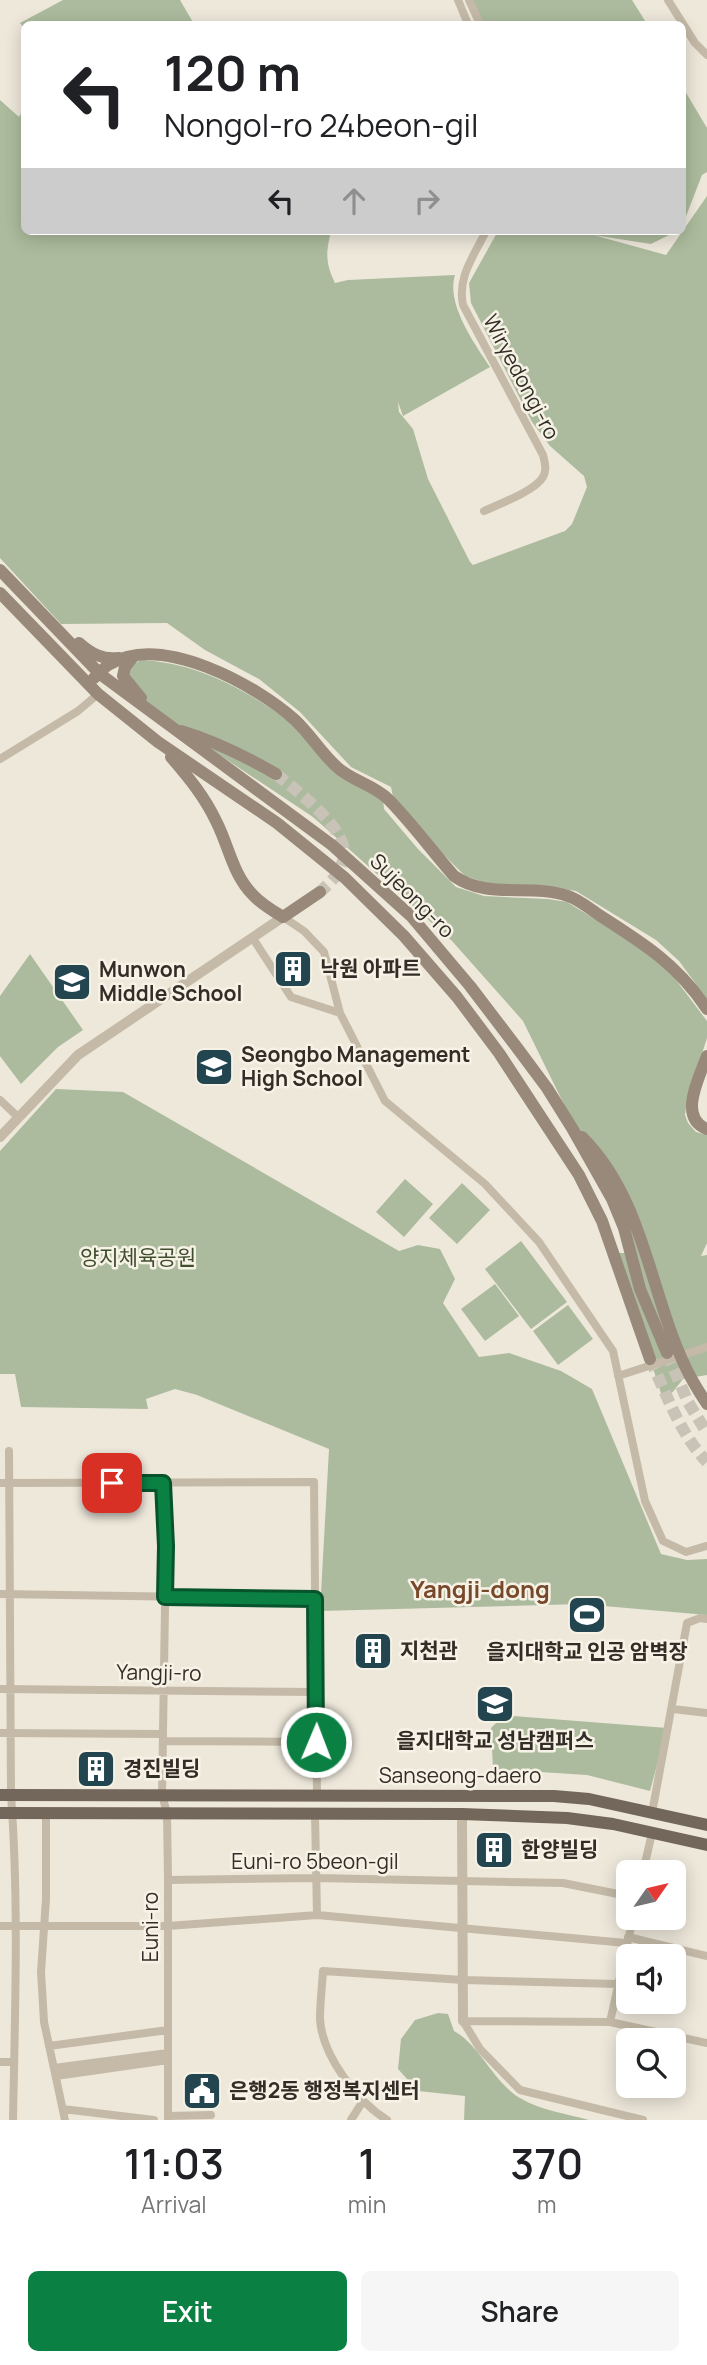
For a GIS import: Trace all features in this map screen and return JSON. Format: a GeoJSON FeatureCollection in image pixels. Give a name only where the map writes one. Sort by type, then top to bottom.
{"type":"FeatureCollection","features":[{"type":"Feature","properties":{"kind":"main road","name":"Sujeong-ro"},"geometry":{"type":"LineString","coordinates":[[0,570],[104,677],[333,845],[411,916],[494,1018],[547,1088],[569,1123],[612,1199],[624,1228],[640,1289],[674,1354],[707,1404]]}},
{"type":"Feature","properties":{"kind":"main road","name":"Sujeong-ro"},"geometry":{"type":"LineString","coordinates":[[0,593],[98,694],[158,742],[277,823],[345,878],[404,936],[457,997],[506,1064],[579,1175],[602,1221],[650,1359]]}},
{"type":"Feature","properties":{"kind":"main road"},"geometry":{"type":"LineString","coordinates":[[59,631],[100,657],[110,659],[162,655],[194,662],[233,680],[297,722],[338,768],[386,797],[454,876],[465,884],[479,889],[568,896],[649,947],[673,966],[707,1009]]}},
{"type":"Feature","properties":{"kind":"main road"},"geometry":{"type":"LineString","coordinates":[[98,694],[110,664],[133,657]]}},
{"type":"Feature","properties":{"kind":"main road"},"geometry":{"type":"LineString","coordinates":[[133,657],[125,667],[123,676],[156,716]]}},
{"type":"Feature","properties":{"kind":"main road"},"geometry":{"type":"LineString","coordinates":[[89,683],[104,677]]}},
{"type":"Feature","properties":{"kind":"main road"},"geometry":{"type":"LineString","coordinates":[[171,728],[242,754],[276,774]]}},
{"type":"Feature","properties":{"kind":"main road"},"geometry":{"type":"LineString","coordinates":[[158,742],[202,794],[244,885],[261,902],[283,917],[320,892]]}},
{"type":"Feature","properties":{"kind":"main road"},"geometry":{"type":"LineString","coordinates":[[707,1056],[691,1109],[697,1122],[707,1129]]}},
{"type":"Feature","properties":{"kind":"main road","name":"Sanseong-daero"},"geometry":{"type":"LineString","coordinates":[[5,1795],[554,1796],[589,1799],[707,1825]]}},
{"type":"Feature","properties":{"kind":"main road","name":"Sanseong-daero"},"geometry":{"type":"LineString","coordinates":[[6,1813],[462,1814],[567,1818],[613,1824],[707,1845]]}},
{"type":"Feature","properties":{"kind":"street"},"geometry":{"type":"LineString","coordinates":[[457,0],[467,21]]}},
{"type":"Feature","properties":{"kind":"street"},"geometry":{"type":"LineString","coordinates":[[469,0],[479,21]]}},
{"type":"Feature","properties":{"kind":"street"},"geometry":{"type":"LineString","coordinates":[[668,0],[681,21]]}},
{"type":"Feature","properties":{"kind":"street"},"geometry":{"type":"LineString","coordinates":[[686,29],[707,55]]}},
{"type":"Feature","properties":{"kind":"street","name":"Wiryedongi-ro"},"geometry":{"type":"LineString","coordinates":[[484,235],[461,278],[463,305],[546,466],[543,478],[533,487],[484,511]]}},
{"type":"Feature","properties":{"kind":"street"},"geometry":{"type":"LineString","coordinates":[[0,759],[78,711],[98,694]]}},
{"type":"Feature","properties":{"kind":"street"},"geometry":{"type":"LineString","coordinates":[[0,1137],[78,1055],[283,917],[304,932],[324,952],[340,1013],[385,1101],[485,1184],[539,1242],[614,1352],[645,1501],[663,1541],[686,1552],[706,1546]]}},
{"type":"Feature","properties":{"kind":"street"},"geometry":{"type":"LineString","coordinates":[[252,937],[291,997],[340,1013]]}},
{"type":"Feature","properties":{"kind":"street"},"geometry":{"type":"LineString","coordinates":[[0,1100],[18,1117]]}},
{"type":"Feature","properties":{"kind":"street"},"geometry":{"type":"LineString","coordinates":[[618,1376],[674,1354],[707,1347]]}},
{"type":"Feature","properties":{"kind":"street"},"geometry":{"type":"LineString","coordinates":[[9,1451],[5,1483],[12,1733],[5,1795],[6,1813],[15,1831],[13,2120]]}},
{"type":"Feature","properties":{"kind":"street"},"geometry":{"type":"LineString","coordinates":[[5,1483],[314,1482],[317,1795]]}},
{"type":"Feature","properties":{"kind":"street","name":"Euni-ro"},"geometry":{"type":"LineString","coordinates":[[163,1483],[166,1546],[162,1795],[167,1813],[168,2118]]}},
{"type":"Feature","properties":{"kind":"street"},"geometry":{"type":"LineString","coordinates":[[0,1594],[315,1599]]}},
{"type":"Feature","properties":{"kind":"street"},"geometry":{"type":"LineString","coordinates":[[652,1813],[687,1623],[699,1618],[707,1619]]}},
{"type":"Feature","properties":{"kind":"street","name":"Yangji-ro"},"geometry":{"type":"LineString","coordinates":[[0,1689],[318,1692]]}},
{"type":"Feature","properties":{"kind":"street"},"geometry":{"type":"LineString","coordinates":[[673,1709],[707,1713]]}},
{"type":"Feature","properties":{"kind":"street"},"geometry":{"type":"LineString","coordinates":[[0,1733],[316,1742]]}},
{"type":"Feature","properties":{"kind":"street"},"geometry":{"type":"LineString","coordinates":[[46,1812],[41,1972],[44,2022],[65,2120]]}},
{"type":"Feature","properties":{"kind":"street"},"geometry":{"type":"LineString","coordinates":[[315,1814],[317,1915]]}},
{"type":"Feature","properties":{"kind":"street"},"geometry":{"type":"LineString","coordinates":[[462,1814],[463,2021],[480,2049],[520,2091],[643,2120]]}},
{"type":"Feature","properties":{"kind":"street"},"geometry":{"type":"LineString","coordinates":[[646,1860],[652,1833]]}},
{"type":"Feature","properties":{"kind":"street","name":"Euni-ro 5beon-gil"},"geometry":{"type":"LineString","coordinates":[[168,1880],[317,1878],[563,1883],[616,1894]]}},
{"type":"Feature","properties":{"kind":"street"},"geometry":{"type":"LineString","coordinates":[[0,1926],[168,1926],[317,1915],[627,1940],[707,1956]]}},
{"type":"Feature","properties":{"kind":"street"},"geometry":{"type":"LineString","coordinates":[[626,1944],[629,1930]]}},
{"type":"Feature","properties":{"kind":"street"},"geometry":{"type":"LineString","coordinates":[[387,2120],[363,2101],[331,2056],[324,2040],[320,2021],[323,1971],[463,1980],[616,1984]]}},
{"type":"Feature","properties":{"kind":"street"},"geometry":{"type":"LineString","coordinates":[[610,2022],[616,1994]]}},
{"type":"Feature","properties":{"kind":"street"},"geometry":{"type":"LineString","coordinates":[[463,2021],[610,2022],[707,2043]]}},
{"type":"Feature","properties":{"kind":"street"},"geometry":{"type":"LineString","coordinates":[[49,2046],[168,2030]]}},
{"type":"Feature","properties":{"kind":"street"},"geometry":{"type":"LineString","coordinates":[[55,2072],[168,2056]]}},
{"type":"Feature","properties":{"kind":"street"},"geometry":{"type":"LineString","coordinates":[[0,2062],[14,2062]]}},
{"type":"Feature","properties":{"kind":"street"},"geometry":{"type":"LineString","coordinates":[[351,2120],[363,2101]]}},
{"type":"Feature","properties":{"kind":"street"},"geometry":{"type":"LineString","coordinates":[[63,2109],[154,2120]]}},
{"type":"Feature","properties":{"kind":"street"},"geometry":{"type":"LineString","coordinates":[[168,2118],[211,2115]]}},
{"type":"Feature","properties":{"kind":"green space"},"geometry":{"type":"Polygon","coordinates":[[[63,0],[180,0],[192,21],[24,21],[63,0]]]}},
{"type":"Feature","properties":{"kind":"green space"},"geometry":{"type":"Polygon","coordinates":[[[467,0],[632,0],[645,21],[477,21],[467,0]]]}},
{"type":"Feature","properties":{"kind":"green space"},"geometry":{"type":"Polygon","coordinates":[[[686,93],[707,128],[707,172],[702,175],[686,216],[686,93]]]}},
{"type":"Feature","properties":{"kind":"green space"},"geometry":{"type":"Polygon","coordinates":[[[0,100],[19,117],[21,113],[21,235],[330,235],[327,257],[335,283],[348,280],[455,275],[454,298],[458,311],[490,367],[403,416],[398,402],[399,412],[413,429],[428,479],[473,565],[565,531],[572,524],[587,487],[584,476],[550,446],[532,422],[471,303],[469,283],[496,235],[594,235],[666,255],[680,235],[686,235],[686,226],[707,196],[707,999],[679,961],[656,940],[576,891],[493,885],[465,876],[427,838],[393,797],[391,787],[351,767],[300,712],[259,679],[205,650],[167,623],[61,624],[0,558],[0,100]]]}},
{"type":"Feature","properties":{"kind":"green space"},"geometry":{"type":"Polygon","coordinates":[[[593,235],[669,235],[651,244],[593,235]]]}},
{"type":"Feature","properties":{"kind":"green space"},"geometry":{"type":"Polygon","coordinates":[[[140,660],[175,665],[209,675],[241,690],[271,709],[383,799],[384,809],[418,849],[456,887],[484,896],[567,902],[647,951],[670,972],[707,1021],[707,1038],[685,1115],[696,1132],[707,1135],[707,1243],[701,1256],[707,1255],[707,1375],[683,1379],[664,1403],[617,1253],[631,1253],[610,1198],[523,1021],[452,941],[313,817],[161,716],[127,686],[124,671],[140,660]]]}},
{"type":"Feature","properties":{"kind":"green space"},"geometry":{"type":"Polygon","coordinates":[[[30,954],[83,1030],[58,1047],[21,1084],[0,1056],[0,996],[30,954]]]}},
{"type":"Feature","properties":{"kind":"green space","name":"양지체육공원"},"geometry":{"type":"Polygon","coordinates":[[[56,1089],[123,1092],[399,1251],[418,1245],[440,1249],[455,1279],[443,1303],[479,1357],[509,1353],[561,1371],[592,1389],[661,1554],[687,1560],[707,1559],[707,1615],[581,1604],[320,1611],[329,1449],[197,1395],[175,1389],[146,1399],[148,1409],[21,1407],[15,1374],[0,1374],[0,1151],[56,1089]]]}},
{"type":"Feature","properties":{"kind":"green space"},"geometry":{"type":"Polygon","coordinates":[[[405,1179],[433,1204],[404,1237],[376,1212],[405,1179]]]}},
{"type":"Feature","properties":{"kind":"green space"},"geometry":{"type":"Polygon","coordinates":[[[462,1183],[490,1210],[457,1244],[429,1218],[462,1183]]]}},
{"type":"Feature","properties":{"kind":"green space"},"geometry":{"type":"Polygon","coordinates":[[[521,1241],[567,1302],[531,1329],[485,1269],[521,1241]]]}},
{"type":"Feature","properties":{"kind":"green space"},"geometry":{"type":"Polygon","coordinates":[[[495,1284],[519,1316],[485,1341],[461,1309],[495,1284]]]}},
{"type":"Feature","properties":{"kind":"green space"},"geometry":{"type":"Polygon","coordinates":[[[568,1305],[593,1339],[558,1365],[533,1331],[568,1305]]]}},
{"type":"Feature","properties":{"kind":"green space"},"geometry":{"type":"Polygon","coordinates":[[[513,1716],[667,1728],[650,1791],[587,1775],[493,1769],[491,1728],[499,1720],[513,1716]]]}},
{"type":"Feature","properties":{"kind":"green space"},"geometry":{"type":"Polygon","coordinates":[[[438,2013],[448,2014],[454,2031],[471,2045],[502,2083],[520,2098],[545,2109],[589,2120],[464,2120],[465,2096],[418,2091],[398,2069],[401,2039],[415,2020],[438,2013]]]}},
{"type":"Feature","properties":{"kind":"tunnel"},"geometry":{"type":"LineString","coordinates":[[276,774],[330,822],[343,845],[341,867],[320,892]]}},
{"type":"Feature","properties":{"kind":"tunnel"},"geometry":{"type":"LineString","coordinates":[[667,1353],[688,1402],[707,1433]]}},
{"type":"Feature","properties":{"kind":"tunnel"},"geometry":{"type":"LineString","coordinates":[[650,1359],[681,1426],[707,1462]]}},
{"type":"Feature","properties":{"kind":"place","name":"낙원 아파트"},"geometry":{"type":"Point","coordinates":[293,969]}},
{"type":"Feature","properties":{"kind":"place","name":"Munwon Middle School"},"geometry":{"type":"Point","coordinates":[72,982]}},
{"type":"Feature","properties":{"kind":"place","name":"Seongbo Management High School"},"geometry":{"type":"Point","coordinates":[214,1067]}},
{"type":"Feature","properties":{"kind":"place","name":"을지대학교 인공 암벽장"},"geometry":{"type":"Point","coordinates":[587,1615]}},
{"type":"Feature","properties":{"kind":"place","name":"지천관"},"geometry":{"type":"Point","coordinates":[373,1651]}},
{"type":"Feature","properties":{"kind":"place","name":"을지대학교 성남캠퍼스"},"geometry":{"type":"Point","coordinates":[495,1704]}},
{"type":"Feature","properties":{"kind":"place","name":"경진빌딩"},"geometry":{"type":"Point","coordinates":[96,1769]}},
{"type":"Feature","properties":{"kind":"place","name":"한양빌딩"},"geometry":{"type":"Point","coordinates":[494,1850]}},
{"type":"Feature","properties":{"kind":"place","name":"은행2동 행정복지센터"},"geometry":{"type":"Point","coordinates":[202,2091]}},
{"type":"Feature","properties":{"kind":"district","name":"Yangji-dong"},"geometry":{"type":"Point","coordinates":[480,1590]}},
{"type":"Feature","properties":{"kind":"route"},"geometry":{"type":"LineString","coordinates":[[112,1483],[163,1483],[165,1597],[315,1599],[318,1692],[316,1742]]}}]}
